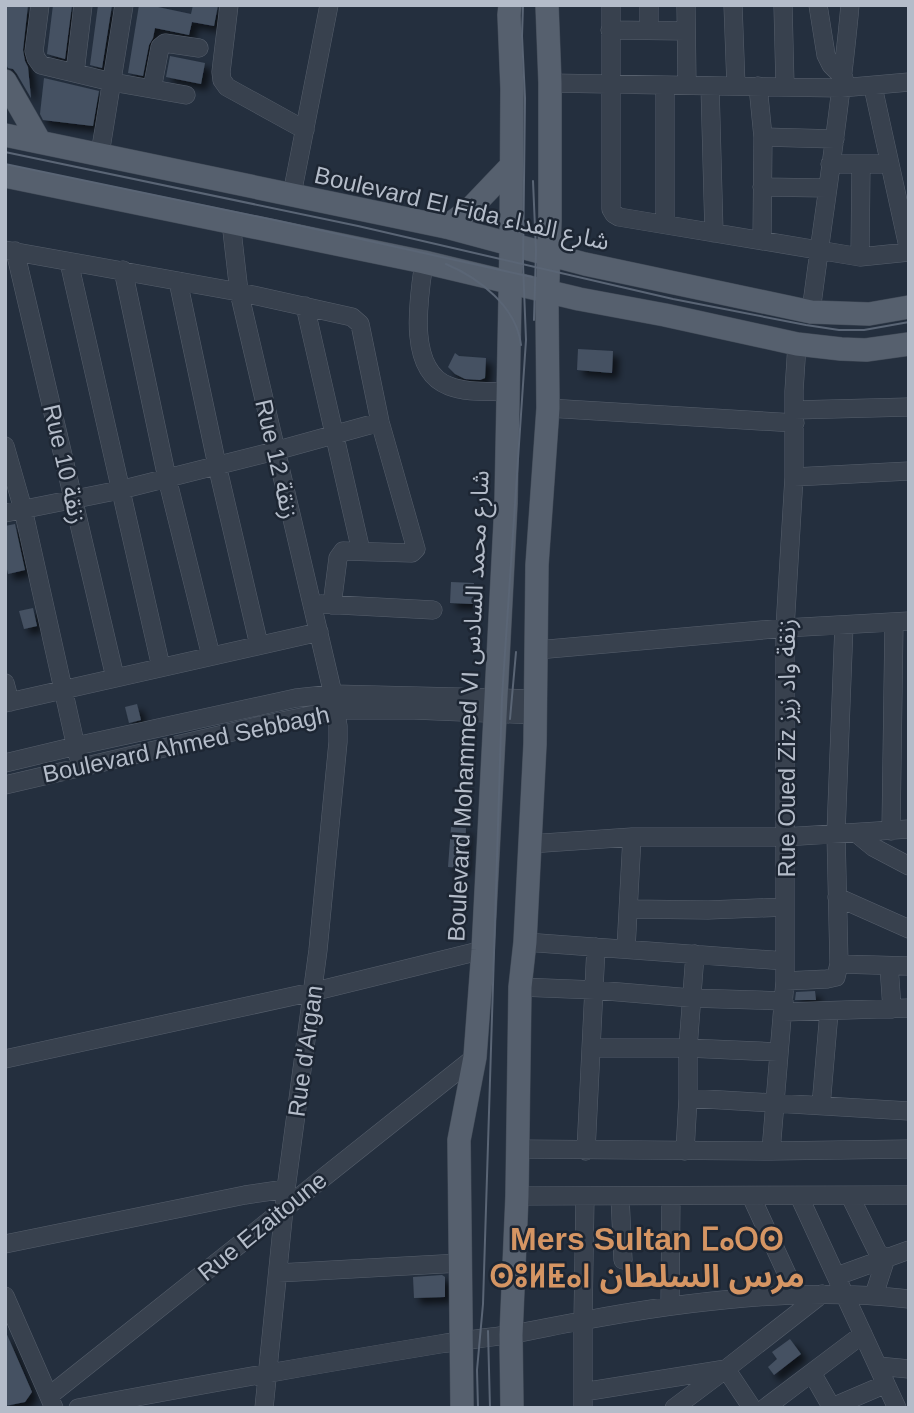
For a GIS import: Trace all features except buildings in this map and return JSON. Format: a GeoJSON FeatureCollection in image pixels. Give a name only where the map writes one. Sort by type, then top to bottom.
{"type":"FeatureCollection","features":[{"type":"Feature","properties":{"kind":"main road","name":"Boulevard Mohammed VI شارع محمد السادس"},"geometry":{"type":"LineString","coordinates":[[462,1408],[459,1140],[475,1057],[483,950],[506,502],[511,282],[510,5]]}},
{"type":"Feature","properties":{"kind":"main road"},"geometry":{"type":"LineString","coordinates":[[512,1408],[511,1335],[517,1196],[520,987],[525,942],[536,707],[537,565],[548,408],[550,83],[547,5]]}},
{"type":"Feature","properties":{"kind":"main road"},"geometry":{"type":"LineString","coordinates":[[5,81],[40,142]]}},
{"type":"Feature","properties":{"kind":"main road","name":"Boulevard El Fida شارع الفداء"},"geometry":{"type":"LineString","coordinates":[[5,135],[292,194],[446,228],[585,264],[811,312],[869,314],[909,307]]}},
{"type":"Feature","properties":{"kind":"main road"},"geometry":{"type":"LineString","coordinates":[[446,228],[470,209],[511,166]]}},
{"type":"Feature","properties":{"kind":"main road"},"geometry":{"type":"LineString","coordinates":[[5,176],[425,262],[797,344],[866,350],[909,344]]}},
{"type":"Feature","properties":{"kind":"street"},"geometry":{"type":"LineString","coordinates":[[40,5],[34,51],[36,58],[45,66],[112,82],[186,95]]}},
{"type":"Feature","properties":{"kind":"street"},"geometry":{"type":"LineString","coordinates":[[75,72],[83,5]]}},
{"type":"Feature","properties":{"kind":"street"},"geometry":{"type":"LineString","coordinates":[[100,154],[124,5]]}},
{"type":"Feature","properties":{"kind":"street"},"geometry":{"type":"LineString","coordinates":[[229,5],[222,80],[227,87],[305,130]]}},
{"type":"Feature","properties":{"kind":"street"},"geometry":{"type":"LineString","coordinates":[[292,194],[329,5]]}},
{"type":"Feature","properties":{"kind":"street"},"geometry":{"type":"LineString","coordinates":[[611,5],[611,209],[619,217],[860,257],[909,252],[873,86]]}},
{"type":"Feature","properties":{"kind":"street"},"geometry":{"type":"LineString","coordinates":[[649,5],[649,30]]}},
{"type":"Feature","properties":{"kind":"street"},"geometry":{"type":"LineString","coordinates":[[686,5],[687,85]]}},
{"type":"Feature","properties":{"kind":"street"},"geometry":{"type":"LineString","coordinates":[[733,5],[736,86]]}},
{"type":"Feature","properties":{"kind":"street"},"geometry":{"type":"LineString","coordinates":[[783,5],[785,86]]}},
{"type":"Feature","properties":{"kind":"street"},"geometry":{"type":"LineString","coordinates":[[818,5],[826,55],[843,83]]}},
{"type":"Feature","properties":{"kind":"street"},"geometry":{"type":"LineString","coordinates":[[811,312],[843,83],[850,5]]}},
{"type":"Feature","properties":{"kind":"street"},"geometry":{"type":"LineString","coordinates":[[610,30],[686,31]]}},
{"type":"Feature","properties":{"kind":"street"},"geometry":{"type":"LineString","coordinates":[[152,89],[160,47],[165,43],[199,48]]}},
{"type":"Feature","properties":{"kind":"street"},"geometry":{"type":"LineString","coordinates":[[550,83],[665,86],[843,83],[873,86],[909,82]]}},
{"type":"Feature","properties":{"kind":"street"},"geometry":{"type":"LineString","coordinates":[[665,86],[665,224]]}},
{"type":"Feature","properties":{"kind":"street"},"geometry":{"type":"LineString","coordinates":[[710,86],[714,233]]}},
{"type":"Feature","properties":{"kind":"street"},"geometry":{"type":"LineString","coordinates":[[758,86],[763,137],[762,240]]}},
{"type":"Feature","properties":{"kind":"street"},"geometry":{"type":"LineString","coordinates":[[763,137],[835,139]]}},
{"type":"Feature","properties":{"kind":"street"},"geometry":{"type":"LineString","coordinates":[[831,164],[889,164]]}},
{"type":"Feature","properties":{"kind":"street"},"geometry":{"type":"LineString","coordinates":[[860,257],[861,165]]}},
{"type":"Feature","properties":{"kind":"street"},"geometry":{"type":"LineString","coordinates":[[762,187],[827,188]]}},
{"type":"Feature","properties":{"kind":"street","name":"Rue 12 زنقة"},"geometry":{"type":"LineString","coordinates":[[231,222],[239,292],[335,702]]}},
{"type":"Feature","properties":{"kind":"street"},"geometry":{"type":"LineString","coordinates":[[10,251],[239,292],[357,320],[380,422],[416,549],[412,553],[343,551],[338,558],[332,605]]}},
{"type":"Feature","properties":{"kind":"street","name":"Rue 10 زنقة"},"geometry":{"type":"LineString","coordinates":[[10,251],[115,677]]}},
{"type":"Feature","properties":{"kind":"street"},"geometry":{"type":"LineString","coordinates":[[69,262],[161,667]]}},
{"type":"Feature","properties":{"kind":"street"},"geometry":{"type":"LineString","coordinates":[[425,262],[417,324],[424,357],[432,373],[443,384],[457,389],[508,392]]}},
{"type":"Feature","properties":{"kind":"street"},"geometry":{"type":"LineString","coordinates":[[122,270],[167,478],[211,656]]}},
{"type":"Feature","properties":{"kind":"street"},"geometry":{"type":"LineString","coordinates":[[178,281],[259,645]]}},
{"type":"Feature","properties":{"kind":"street"},"geometry":{"type":"LineString","coordinates":[[305,306],[361,551]]}},
{"type":"Feature","properties":{"kind":"street","name":"Rue Oued Ziz زنقة واد زيز"},"geometry":{"type":"LineString","coordinates":[[771,1151],[785,981],[785,628],[794,477],[797,344]]}},
{"type":"Feature","properties":{"kind":"street"},"geometry":{"type":"LineString","coordinates":[[548,408],[794,416],[909,407]]}},
{"type":"Feature","properties":{"kind":"street"},"geometry":{"type":"LineString","coordinates":[[14,511],[167,478],[380,422]]}},
{"type":"Feature","properties":{"kind":"street"},"geometry":{"type":"LineString","coordinates":[[5,446],[14,511],[63,690],[80,766]]}},
{"type":"Feature","properties":{"kind":"street"},"geometry":{"type":"LineString","coordinates":[[794,477],[909,471]]}},
{"type":"Feature","properties":{"kind":"street"},"geometry":{"type":"LineString","coordinates":[[312,603],[432,610]]}},
{"type":"Feature","properties":{"kind":"street"},"geometry":{"type":"LineString","coordinates":[[529,844],[632,837],[784,837],[900,830],[901,621],[785,628],[537,650]]}},
{"type":"Feature","properties":{"kind":"street"},"geometry":{"type":"LineString","coordinates":[[837,971],[836,834],[844,625]]}},
{"type":"Feature","properties":{"kind":"street"},"geometry":{"type":"LineString","coordinates":[[5,682],[8,702],[319,632]]}},
{"type":"Feature","properties":{"kind":"street","name":"Boulevard Ahmed Sebbagh"},"geometry":{"type":"LineString","coordinates":[[5,763],[296,698],[335,702],[536,707]]}},
{"type":"Feature","properties":{"kind":"street","name":"Boulevard Ahmed Sebbagh"},"geometry":{"type":"LineString","coordinates":[[5,785],[257,726],[335,702]]}},
{"type":"Feature","properties":{"kind":"street","name":"Rue d'Argan"},"geometry":{"type":"LineString","coordinates":[[264,1408],[286,1189],[318,950],[338,742],[335,702]]}},
{"type":"Feature","properties":{"kind":"street"},"geometry":{"type":"LineString","coordinates":[[123,736],[128,756]]}},
{"type":"Feature","properties":{"kind":"street"},"geometry":{"type":"LineString","coordinates":[[856,833],[873,848],[909,866]]}},
{"type":"Feature","properties":{"kind":"street"},"geometry":{"type":"LineString","coordinates":[[626,949],[632,837]]}},
{"type":"Feature","properties":{"kind":"street"},"geometry":{"type":"LineString","coordinates":[[837,897],[909,929]]}},
{"type":"Feature","properties":{"kind":"street"},"geometry":{"type":"LineString","coordinates":[[629,909],[785,907]]}},
{"type":"Feature","properties":{"kind":"street"},"geometry":{"type":"LineString","coordinates":[[525,942],[785,961]]}},
{"type":"Feature","properties":{"kind":"street"},"geometry":{"type":"LineString","coordinates":[[586,1151],[596,990],[596,947]]}},
{"type":"Feature","properties":{"kind":"street"},"geometry":{"type":"LineString","coordinates":[[5,1059],[312,992],[483,950]]}},
{"type":"Feature","properties":{"kind":"street"},"geometry":{"type":"LineString","coordinates":[[685,1151],[688,1048],[695,954]]}},
{"type":"Feature","properties":{"kind":"street"},"geometry":{"type":"LineString","coordinates":[[520,987],[596,990],[829,1012],[900,1009],[889,966]]}},
{"type":"Feature","properties":{"kind":"street"},"geometry":{"type":"LineString","coordinates":[[785,981],[827,979],[837,971],[909,966]]}},
{"type":"Feature","properties":{"kind":"street"},"geometry":{"type":"LineString","coordinates":[[821,1106],[829,1012]]}},
{"type":"Feature","properties":{"kind":"street"},"geometry":{"type":"LineString","coordinates":[[592,1048],[778,1052]]}},
{"type":"Feature","properties":{"kind":"street","name":"Rue Ezaitoune"},"geometry":{"type":"LineString","coordinates":[[51,1402],[284,1209],[475,1057]]}},
{"type":"Feature","properties":{"kind":"street"},"geometry":{"type":"LineString","coordinates":[[688,1098],[909,1111]]}},
{"type":"Feature","properties":{"kind":"street"},"geometry":{"type":"LineString","coordinates":[[517,1149],[909,1149]]}},
{"type":"Feature","properties":{"kind":"street"},"geometry":{"type":"LineString","coordinates":[[5,1244],[286,1189]]}},
{"type":"Feature","properties":{"kind":"street"},"geometry":{"type":"LineString","coordinates":[[517,1196],[909,1195]]}},
{"type":"Feature","properties":{"kind":"street"},"geometry":{"type":"LineString","coordinates":[[670,1306],[671,1196]]}},
{"type":"Feature","properties":{"kind":"street"},"geometry":{"type":"LineString","coordinates":[[751,1196],[797,1296]]}},
{"type":"Feature","properties":{"kind":"street"},"geometry":{"type":"LineString","coordinates":[[799,1196],[897,1408]]}},
{"type":"Feature","properties":{"kind":"street"},"geometry":{"type":"LineString","coordinates":[[850,1196],[878,1253],[886,1258]]}},
{"type":"Feature","properties":{"kind":"street"},"geometry":{"type":"LineString","coordinates":[[584,1197],[583,1400],[726,1369]]}},
{"type":"Feature","properties":{"kind":"street"},"geometry":{"type":"LineString","coordinates":[[620,1197],[623,1260]]}},
{"type":"Feature","properties":{"kind":"street"},"geometry":{"type":"LineString","coordinates":[[837,1276],[909,1250]]}},
{"type":"Feature","properties":{"kind":"street"},"geometry":{"type":"LineString","coordinates":[[874,1295],[886,1258]]}},
{"type":"Feature","properties":{"kind":"street"},"geometry":{"type":"LineString","coordinates":[[278,1273],[460,1263]]}},
{"type":"Feature","properties":{"kind":"street"},"geometry":{"type":"LineString","coordinates":[[674,1408],[822,1294]]}},
{"type":"Feature","properties":{"kind":"street"},"geometry":{"type":"LineString","coordinates":[[78,1408],[267,1373],[511,1335],[670,1306],[822,1294],[909,1299]]}},
{"type":"Feature","properties":{"kind":"street"},"geometry":{"type":"LineString","coordinates":[[5,1296],[51,1402]]}},
{"type":"Feature","properties":{"kind":"street"},"geometry":{"type":"LineString","coordinates":[[765,1408],[863,1334]]}},
{"type":"Feature","properties":{"kind":"street"},"geometry":{"type":"LineString","coordinates":[[878,1366],[909,1369]]}},
{"type":"Feature","properties":{"kind":"street"},"geometry":{"type":"LineString","coordinates":[[726,1369],[752,1408]]}},
{"type":"Feature","properties":{"kind":"street"},"geometry":{"type":"LineString","coordinates":[[812,1373],[831,1407],[886,1384]]}},
{"type":"Feature","properties":{"kind":"tram line"},"geometry":{"type":"LineString","coordinates":[[478,1408],[477,1370],[483,1304],[502,697],[526,340],[523,264],[523,5]]}},
{"type":"Feature","properties":{"kind":"tram line"},"geometry":{"type":"LineString","coordinates":[[5,152],[358,226],[673,299],[806,325],[839,330],[864,330],[909,322]]}},
{"type":"Feature","properties":{"kind":"tram line"},"geometry":{"type":"LineString","coordinates":[[5,164],[532,277]]}},
{"type":"Feature","properties":{"kind":"tram line"},"geometry":{"type":"LineString","coordinates":[[533,181],[536,251],[534,320]]}},
{"type":"Feature","properties":{"kind":"tram line"},"geometry":{"type":"LineString","coordinates":[[446,264],[471,277],[504,306],[518,331],[521,345]]}},
{"type":"Feature","properties":{"kind":"tram line"},"geometry":{"type":"LineString","coordinates":[[510,719],[516,652]]}},
{"type":"Feature","properties":{"kind":"tram line"},"geometry":{"type":"LineString","coordinates":[[488,1331],[490,1408]]}},
{"type":"Feature","properties":{"kind":"district","name":"Mers Sultan ⵎⴰⵔⵙ ⵙⵓⵍⵟⴰⵏ مرس السلطان"},"geometry":{"type":"Point","coordinates":[647,1258]}}]}
